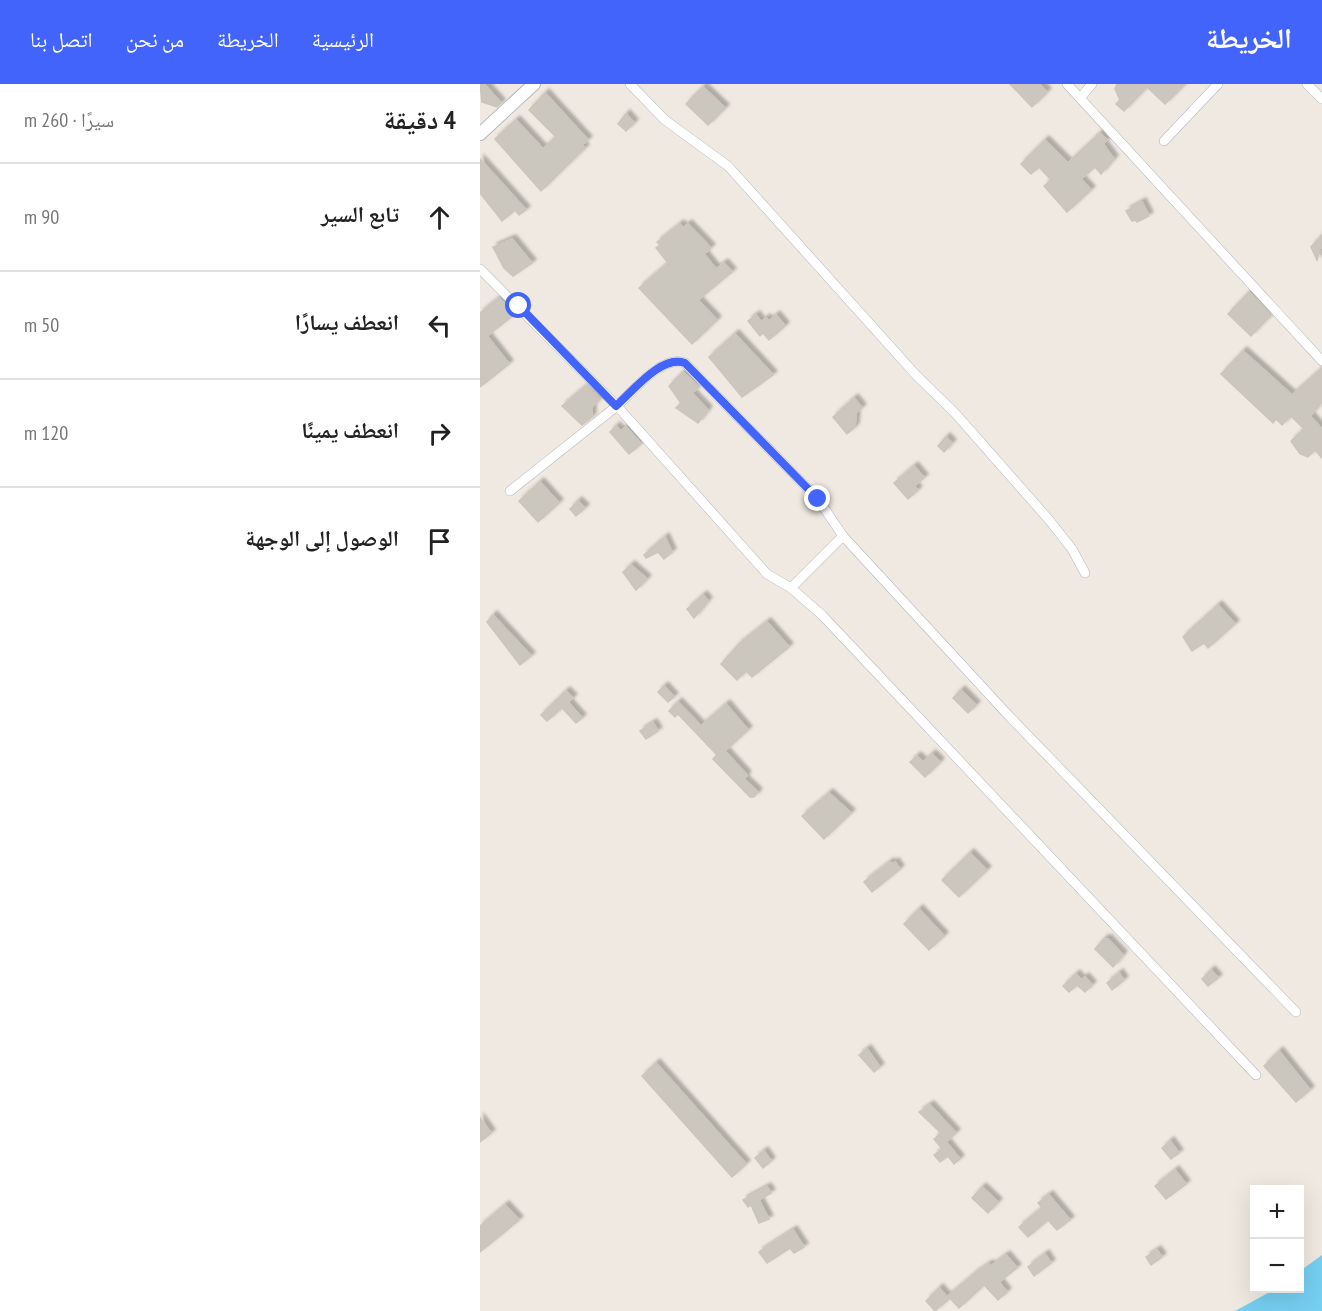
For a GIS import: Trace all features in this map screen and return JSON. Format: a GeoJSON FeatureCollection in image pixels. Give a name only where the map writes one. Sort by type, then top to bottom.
{"type":"FeatureCollection","features":[{"type":"Feature","properties":{"kind":"street"},"geometry":{"type":"LineString","coordinates":[[480,134],[534,84]]}},
{"type":"Feature","properties":{"kind":"street"},"geometry":{"type":"LineString","coordinates":[[630,84],[665,120],[728,166],[1034,503],[1071,549],[1085,573]]}},
{"type":"Feature","properties":{"kind":"street"},"geometry":{"type":"LineString","coordinates":[[1067,84],[1322,361]]}},
{"type":"Feature","properties":{"kind":"street"},"geometry":{"type":"LineString","coordinates":[[1081,97],[1092,84]]}},
{"type":"Feature","properties":{"kind":"street"},"geometry":{"type":"LineString","coordinates":[[1164,141],[1218,84]]}},
{"type":"Feature","properties":{"kind":"street"},"geometry":{"type":"LineString","coordinates":[[1307,84],[1322,99]]}},
{"type":"Feature","properties":{"kind":"street"},"geometry":{"type":"LineString","coordinates":[[480,269],[616,406],[767,574],[791,588],[822,615],[1256,1075]]}},
{"type":"Feature","properties":{"kind":"street"},"geometry":{"type":"LineString","coordinates":[[510,491],[616,406],[663,364],[679,361],[685,363],[818,499],[843,536],[1009,716],[1296,1012]]}},
{"type":"Feature","properties":{"kind":"street"},"geometry":{"type":"LineString","coordinates":[[791,588],[843,536]]}},
{"type":"Feature","properties":{"kind":"water"},"geometry":{"type":"Polygon","coordinates":[[[1322,1255],[1322,1311],[1235,1311],[1268,1293],[1304,1293],[1304,1268],[1322,1255]]]}},
{"type":"Feature","properties":{"kind":"building"},"geometry":{"type":"Polygon","coordinates":[[[480,84],[484,84],[501,103],[497,107],[482,102],[480,84]]]}},
{"type":"Feature","properties":{"kind":"building"},"geometry":{"type":"Polygon","coordinates":[[[1010,84],[1039,84],[1047,92],[1032,107],[1010,84]]]}},
{"type":"Feature","properties":{"kind":"building"},"geometry":{"type":"Polygon","coordinates":[[[1117,84],[1185,84],[1165,104],[1147,87],[1124,111],[1116,104],[1120,100],[1115,89],[1117,84]]]}},
{"type":"Feature","properties":{"kind":"building"},"geometry":{"type":"Polygon","coordinates":[[[703,87],[725,108],[708,125],[686,104],[703,87]]]}},
{"type":"Feature","properties":{"kind":"building"},"geometry":{"type":"Polygon","coordinates":[[[545,93],[588,140],[582,145],[585,148],[541,191],[495,139],[516,120],[543,149],[556,137],[529,110],[545,93]]]}},
{"type":"Feature","properties":{"kind":"building"},"geometry":{"type":"Polygon","coordinates":[[[626,114],[634,123],[626,131],[618,124],[626,114]]]}},
{"type":"Feature","properties":{"kind":"building"},"geometry":{"type":"Polygon","coordinates":[[[1100,133],[1107,140],[1103,144],[1114,159],[1101,174],[1095,167],[1081,179],[1091,190],[1067,212],[1044,186],[1051,180],[1039,167],[1031,174],[1021,164],[1045,140],[1068,163],[1100,133]]]}},
{"type":"Feature","properties":{"kind":"building"},"geometry":{"type":"Polygon","coordinates":[[[480,159],[526,210],[519,215],[515,210],[502,221],[480,193],[480,159]]]}},
{"type":"Feature","properties":{"kind":"building"},"geometry":{"type":"Polygon","coordinates":[[[1142,202],[1149,216],[1137,222],[1132,221],[1126,211],[1142,202]]]}},
{"type":"Feature","properties":{"kind":"building"},"geometry":{"type":"Polygon","coordinates":[[[680,224],[683,228],[688,224],[711,248],[704,254],[716,269],[724,263],[732,272],[698,300],[717,320],[692,344],[639,288],[668,263],[656,248],[660,245],[657,242],[680,224]]]}},
{"type":"Feature","properties":{"kind":"building"},"geometry":{"type":"Polygon","coordinates":[[[1322,235],[1322,243],[1317,260],[1311,247],[1322,235]]]}},
{"type":"Feature","properties":{"kind":"building"},"geometry":{"type":"Polygon","coordinates":[[[512,239],[532,263],[513,276],[504,268],[493,247],[512,239]]]}},
{"type":"Feature","properties":{"kind":"building"},"geometry":{"type":"Polygon","coordinates":[[[1249,292],[1271,315],[1251,336],[1228,314],[1249,292]]]}},
{"type":"Feature","properties":{"kind":"building"},"geometry":{"type":"Polygon","coordinates":[[[499,298],[515,314],[487,336],[509,364],[480,387],[480,313],[499,298]]]}},
{"type":"Feature","properties":{"kind":"building"},"geometry":{"type":"Polygon","coordinates":[[[756,315],[761,322],[766,318],[769,321],[776,315],[785,326],[769,340],[763,333],[760,336],[748,321],[756,315]]]}},
{"type":"Feature","properties":{"kind":"building"},"geometry":{"type":"Polygon","coordinates":[[[735,334],[773,375],[742,397],[709,357],[735,334]]]}},
{"type":"Feature","properties":{"kind":"building"},"geometry":{"type":"Polygon","coordinates":[[[1243,351],[1292,395],[1322,368],[1322,402],[1310,416],[1322,429],[1322,458],[1315,450],[1308,457],[1300,454],[1291,441],[1304,429],[1291,416],[1282,425],[1276,419],[1273,423],[1221,374],[1243,351]]]}},
{"type":"Feature","properties":{"kind":"building"},"geometry":{"type":"Polygon","coordinates":[[[683,372],[699,387],[692,393],[708,410],[698,423],[676,408],[681,403],[669,386],[683,372]]]}},
{"type":"Feature","properties":{"kind":"building"},"geometry":{"type":"Polygon","coordinates":[[[587,385],[600,399],[592,407],[592,417],[582,425],[562,406],[587,385]]]}},
{"type":"Feature","properties":{"kind":"building"},"geometry":{"type":"Polygon","coordinates":[[[854,398],[862,408],[856,413],[855,427],[847,434],[833,417],[854,398]]]}},
{"type":"Feature","properties":{"kind":"building"},"geometry":{"type":"Polygon","coordinates":[[[616,426],[621,431],[626,427],[641,444],[629,454],[610,432],[616,426]]]}},
{"type":"Feature","properties":{"kind":"building"},"geometry":{"type":"Polygon","coordinates":[[[946,437],[952,443],[944,452],[938,446],[946,437]]]}},
{"type":"Feature","properties":{"kind":"building"},"geometry":{"type":"Polygon","coordinates":[[[914,466],[924,478],[914,486],[918,490],[908,499],[894,483],[914,466]]]}},
{"type":"Feature","properties":{"kind":"building"},"geometry":{"type":"Polygon","coordinates":[[[540,482],[559,503],[538,522],[519,501],[540,482]]]}},
{"type":"Feature","properties":{"kind":"building"},"geometry":{"type":"Polygon","coordinates":[[[578,501],[585,508],[576,516],[570,509],[578,501]]]}},
{"type":"Feature","properties":{"kind":"building"},"geometry":{"type":"Polygon","coordinates":[[[665,537],[672,552],[664,559],[658,552],[646,558],[644,555],[665,537]]]}},
{"type":"Feature","properties":{"kind":"building"},"geometry":{"type":"Polygon","coordinates":[[[631,565],[647,579],[636,590],[623,572],[631,565]]]}},
{"type":"Feature","properties":{"kind":"building"},"geometry":{"type":"Polygon","coordinates":[[[703,595],[708,601],[694,618],[687,609],[703,595]]]}},
{"type":"Feature","properties":{"kind":"building"},"geometry":{"type":"Polygon","coordinates":[[[1218,605],[1235,624],[1208,648],[1204,643],[1192,651],[1183,637],[1218,605]]]}},
{"type":"Feature","properties":{"kind":"building"},"geometry":{"type":"Polygon","coordinates":[[[493,615],[531,656],[520,665],[487,622],[493,615]]]}},
{"type":"Feature","properties":{"kind":"building"},"geometry":{"type":"Polygon","coordinates":[[[767,622],[789,647],[752,677],[746,671],[737,680],[721,664],[739,644],[767,622]]]}},
{"type":"Feature","properties":{"kind":"building"},"geometry":{"type":"Polygon","coordinates":[[[664,686],[674,697],[668,702],[658,692],[664,686]]]}},
{"type":"Feature","properties":{"kind":"building"},"geometry":{"type":"Polygon","coordinates":[[[961,690],[976,705],[968,713],[953,698],[961,690]]]}},
{"type":"Feature","properties":{"kind":"building"},"geometry":{"type":"Polygon","coordinates":[[[566,691],[573,698],[568,702],[582,718],[576,723],[562,708],[547,721],[541,715],[566,691]]]}},
{"type":"Feature","properties":{"kind":"building"},"geometry":{"type":"Polygon","coordinates":[[[678,702],[701,726],[726,704],[748,730],[725,751],[747,775],[744,779],[758,792],[754,797],[750,797],[713,759],[717,755],[678,714],[675,717],[669,711],[678,702]]]}},
{"type":"Feature","properties":{"kind":"building"},"geometry":{"type":"Polygon","coordinates":[[[653,723],[658,731],[646,739],[640,731],[653,723]]]}},
{"type":"Feature","properties":{"kind":"building"},"geometry":{"type":"Polygon","coordinates":[[[932,754],[940,762],[925,777],[910,762],[917,756],[923,762],[932,754]]]}},
{"type":"Feature","properties":{"kind":"building"},"geometry":{"type":"Polygon","coordinates":[[[829,793],[851,813],[824,839],[802,816],[829,793]]]}},
{"type":"Feature","properties":{"kind":"building"},"geometry":{"type":"Polygon","coordinates":[[[970,853],[987,870],[959,897],[942,880],[970,853]]]}},
{"type":"Feature","properties":{"kind":"building"},"geometry":{"type":"Polygon","coordinates":[[[890,862],[892,864],[895,862],[900,869],[872,892],[864,882],[890,862]]]}},
{"type":"Feature","properties":{"kind":"building"},"geometry":{"type":"Polygon","coordinates":[[[919,909],[944,936],[929,950],[904,924],[919,909]]]}},
{"type":"Feature","properties":{"kind":"building"},"geometry":{"type":"Polygon","coordinates":[[[1104,939],[1108,939],[1123,955],[1113,967],[1095,949],[1104,939]]]}},
{"type":"Feature","properties":{"kind":"building"},"geometry":{"type":"Polygon","coordinates":[[[1211,970],[1218,978],[1208,986],[1202,979],[1211,970]]]}},
{"type":"Feature","properties":{"kind":"building"},"geometry":{"type":"Polygon","coordinates":[[[1119,973],[1124,980],[1112,990],[1107,983],[1119,973]]]}},
{"type":"Feature","properties":{"kind":"building"},"geometry":{"type":"Polygon","coordinates":[[[1076,974],[1081,980],[1085,977],[1092,985],[1085,992],[1077,985],[1069,992],[1063,986],[1076,974]]]}},
{"type":"Feature","properties":{"kind":"building"},"geometry":{"type":"Polygon","coordinates":[[[867,1049],[880,1067],[874,1072],[859,1055],[867,1049]]]}},
{"type":"Feature","properties":{"kind":"building"},"geometry":{"type":"Polygon","coordinates":[[[1279,1051],[1310,1090],[1296,1102],[1264,1066],[1279,1051]]]}},
{"type":"Feature","properties":{"kind":"building"},"geometry":{"type":"Polygon","coordinates":[[[656,1063],[746,1164],[732,1177],[642,1076],[656,1063]]]}},
{"type":"Feature","properties":{"kind":"building"},"geometry":{"type":"Polygon","coordinates":[[[930,1105],[956,1133],[946,1142],[960,1159],[954,1164],[948,1156],[940,1162],[934,1155],[942,1149],[934,1139],[941,1133],[919,1112],[930,1105]]]}},
{"type":"Feature","properties":{"kind":"building"},"geometry":{"type":"Polygon","coordinates":[[[480,1118],[491,1133],[480,1142],[480,1118]]]}},
{"type":"Feature","properties":{"kind":"building"},"geometry":{"type":"Polygon","coordinates":[[[1170,1141],[1179,1153],[1171,1159],[1162,1148],[1170,1141]]]}},
{"type":"Feature","properties":{"kind":"building"},"geometry":{"type":"Polygon","coordinates":[[[764,1151],[771,1161],[763,1168],[755,1158],[764,1151]]]}},
{"type":"Feature","properties":{"kind":"building"},"geometry":{"type":"Polygon","coordinates":[[[1175,1170],[1186,1184],[1166,1199],[1155,1186],[1175,1170]]]}},
{"type":"Feature","properties":{"kind":"building"},"geometry":{"type":"Polygon","coordinates":[[[767,1187],[771,1193],[759,1200],[769,1219],[759,1223],[751,1205],[748,1207],[743,1200],[767,1187]]]}},
{"type":"Feature","properties":{"kind":"building"},"geometry":{"type":"Polygon","coordinates":[[[982,1187],[998,1202],[988,1213],[972,1198],[982,1187]]]}},
{"type":"Feature","properties":{"kind":"building"},"geometry":{"type":"Polygon","coordinates":[[[1049,1195],[1070,1220],[1057,1230],[1048,1220],[1028,1237],[1019,1227],[1042,1208],[1038,1203],[1049,1195]]]}},
{"type":"Feature","properties":{"kind":"building"},"geometry":{"type":"Polygon","coordinates":[[[505,1205],[519,1220],[480,1252],[480,1226],[505,1205]]]}},
{"type":"Feature","properties":{"kind":"building"},"geometry":{"type":"Polygon","coordinates":[[[793,1230],[804,1247],[794,1253],[790,1248],[767,1263],[759,1252],[793,1230]]]}},
{"type":"Feature","properties":{"kind":"building"},"geometry":{"type":"Polygon","coordinates":[[[1157,1250],[1162,1257],[1151,1265],[1146,1257],[1157,1250]]]}},
{"type":"Feature","properties":{"kind":"building"},"geometry":{"type":"Polygon","coordinates":[[[1045,1254],[1051,1263],[1034,1276],[1028,1267],[1045,1254]]]}},
{"type":"Feature","properties":{"kind":"building"},"geometry":{"type":"Polygon","coordinates":[[[1006,1255],[1017,1268],[999,1282],[1007,1292],[998,1300],[984,1285],[959,1308],[948,1296],[974,1274],[989,1264],[991,1266],[1006,1255]]]}},
{"type":"Feature","properties":{"kind":"building"},"geometry":{"type":"Polygon","coordinates":[[[939,1288],[949,1299],[935,1311],[926,1301],[939,1288]]]}},
{"type":"Feature","properties":{"kind":"route"},"geometry":{"type":"LineString","coordinates":[[519,306],[616,406],[663,364],[679,361],[685,363],[818,499]]}}]}
